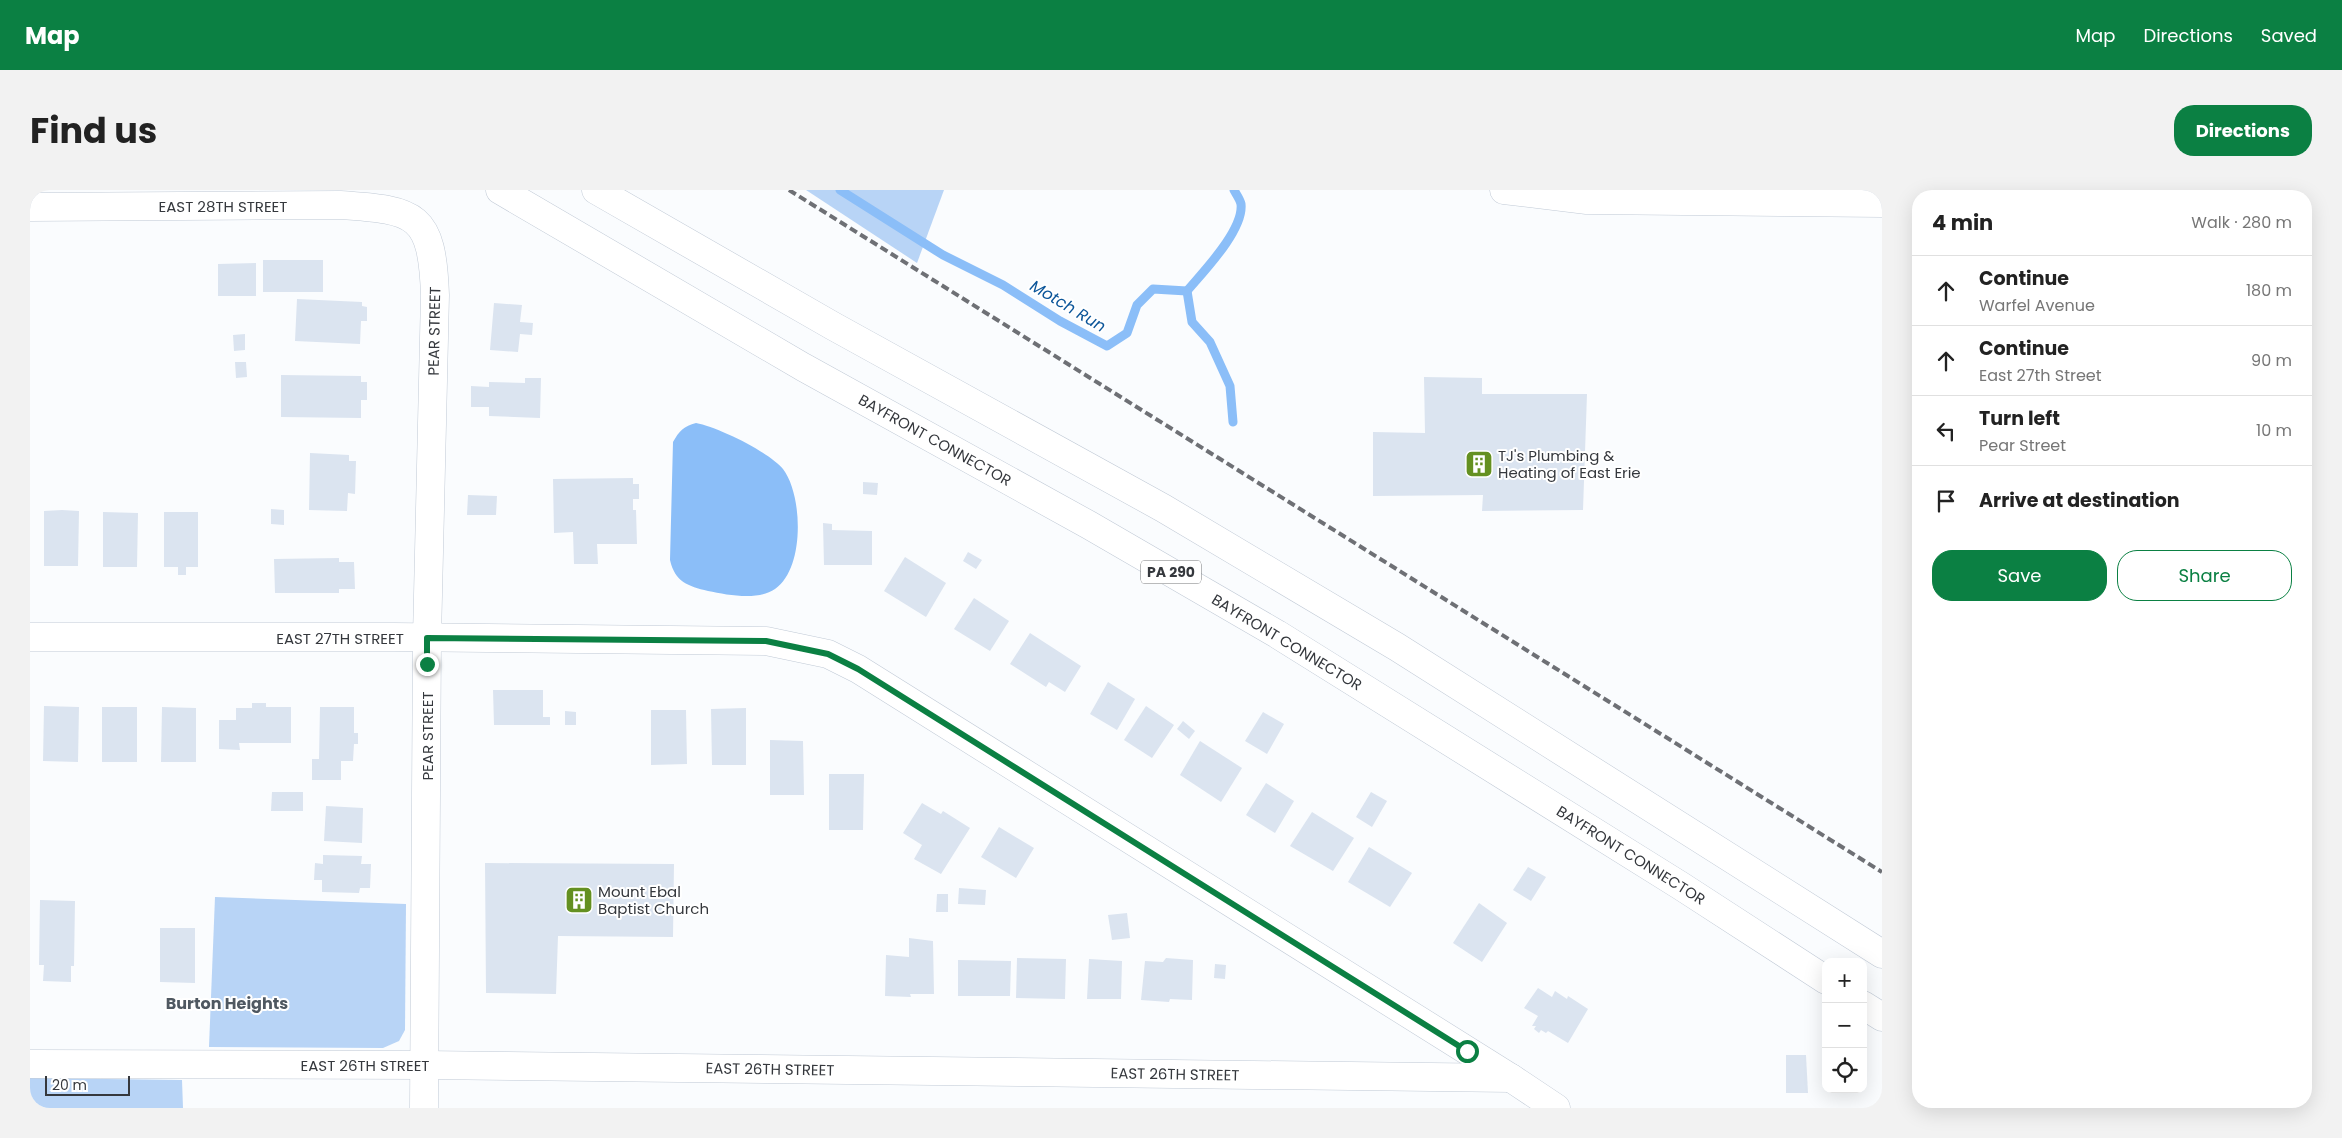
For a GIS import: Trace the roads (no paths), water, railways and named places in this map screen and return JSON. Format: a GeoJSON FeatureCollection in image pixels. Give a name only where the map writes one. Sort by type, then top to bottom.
{"type":"FeatureCollection","features":[{"type":"Feature","properties":{"kind":"main road","name":"BAYFRONT CONNECTOR"},"geometry":{"type":"LineString","coordinates":[[500,190],[803,367],[1090,525],[1277,634],[1681,886],[1822,977]]}},
{"type":"Feature","properties":{"kind":"main road"},"geometry":{"type":"LineString","coordinates":[[596,190],[833,326],[1172,513],[1397,647],[1882,954]]}},
{"type":"Feature","properties":{"kind":"main road"},"geometry":{"type":"LineString","coordinates":[[1504,190],[1587,200],[1868,199]]}},
{"type":"Feature","properties":{"kind":"main road","name":"EAST 28TH STREET"},"geometry":{"type":"LineString","coordinates":[[30,207],[340,206],[381,208],[414,218]]}},
{"type":"Feature","properties":{"kind":"main road","name":"PEAR STREET"},"geometry":{"type":"LineString","coordinates":[[414,218],[428,237],[432,251],[435,295],[427,638],[424,1108]]}},
{"type":"Feature","properties":{"kind":"main road","name":"EAST 27TH STREET"},"geometry":{"type":"LineString","coordinates":[[30,638],[427,638],[766,641],[828,654],[866,674],[1556,1108]]}},
{"type":"Feature","properties":{"kind":"main road"},"geometry":{"type":"LineString","coordinates":[[1867,1008],[1882,1017]]}},
{"type":"Feature","properties":{"kind":"main road","name":"EAST 26TH STREET"},"geometry":{"type":"LineString","coordinates":[[30,1064],[424,1065],[1511,1078]]}},
{"type":"Feature","properties":{"kind":"water"},"geometry":{"type":"Polygon","coordinates":[[[696,423],[717,429],[767,455],[783,469],[790,481],[797,513],[796,549],[792,565],[785,579],[768,593],[743,596],[701,589],[683,582],[672,567],[670,560],[673,442],[682,430],[696,423]]]}},
{"type":"Feature","properties":{"kind":"waterway","name":"Motch Run"},"geometry":{"type":"LineString","coordinates":[[840,190],[943,255],[1003,285],[1060,321],[1107,346],[1127,333],[1137,305],[1153,289],[1187,291]]}},
{"type":"Feature","properties":{"kind":"waterway","name":"Motch Run"},"geometry":{"type":"LineString","coordinates":[[1187,291],[1212,262],[1236,226],[1241,204],[1234,190]]}},
{"type":"Feature","properties":{"kind":"waterway"},"geometry":{"type":"LineString","coordinates":[[1187,291],[1192,322],[1210,342],[1230,386],[1233,422]]}},
{"type":"Feature","properties":{"kind":"railway"},"geometry":{"type":"LineString","coordinates":[[789,190],[1882,872]]}},
{"type":"Feature","properties":{"kind":"place","name":"TJ's Plumbing & Heating of East Erie"},"geometry":{"type":"Point","coordinates":[1479,464]}},
{"type":"Feature","properties":{"kind":"place","name":"Mount Ebal Baptist Church"},"geometry":{"type":"Point","coordinates":[579,900]}},
{"type":"Feature","properties":{"kind":"district","name":"Burton Heights"},"geometry":{"type":"Point","coordinates":[227,1003]}}]}
